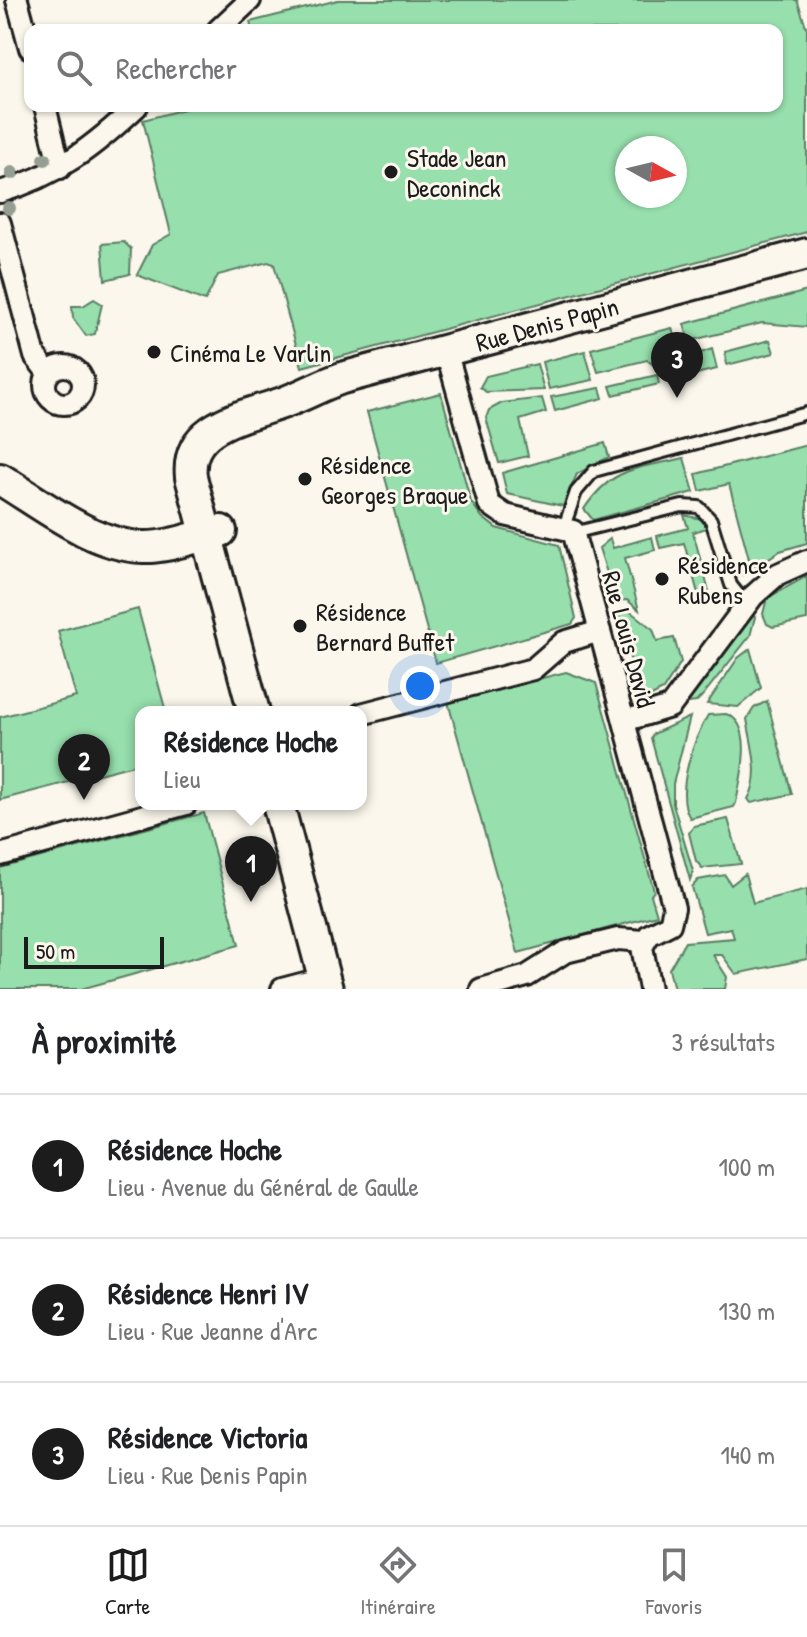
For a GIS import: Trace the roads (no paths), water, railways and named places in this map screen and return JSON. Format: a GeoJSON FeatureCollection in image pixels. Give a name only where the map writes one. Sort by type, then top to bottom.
{"type":"FeatureCollection","features":[{"type":"Feature","properties":{"kind":"street"},"geometry":{"type":"LineString","coordinates":[[17,0],[24,26]]}},
{"type":"Feature","properties":{"kind":"street"},"geometry":{"type":"LineString","coordinates":[[224,24],[250,0]]}},
{"type":"Feature","properties":{"kind":"street"},"geometry":{"type":"LineString","coordinates":[[46,112],[60,168]]}},
{"type":"Feature","properties":{"kind":"street"},"geometry":{"type":"LineString","coordinates":[[0,192],[60,168],[99,141],[130,112]]}},
{"type":"Feature","properties":{"kind":"street"},"geometry":{"type":"LineString","coordinates":[[0,223],[35,356],[49,374]]}},
{"type":"Feature","properties":{"kind":"street","name":"Rue Denis Papin"},"geometry":{"type":"LineString","coordinates":[[214,532],[191,477],[193,455],[201,440],[214,428],[289,401],[346,393],[448,357],[807,254]]}},
{"type":"Feature","properties":{"kind":"street","name":"Rue Denis Papin"},"geometry":{"type":"LineString","coordinates":[[448,357],[807,270]]}},
{"type":"Feature","properties":{"kind":"street"},"geometry":{"type":"LineString","coordinates":[[448,357],[489,504],[509,516],[569,530]]}},
{"type":"Feature","properties":{"kind":"street"},"geometry":{"type":"LineString","coordinates":[[0,479],[78,525],[124,545],[152,547],[214,532]]}},
{"type":"Feature","properties":{"kind":"street","name":"Rue Louis David"},"geometry":{"type":"LineString","coordinates":[[569,530],[600,631],[675,911],[670,924],[644,941]]}},
{"type":"Feature","properties":{"kind":"street"},"geometry":{"type":"LineString","coordinates":[[214,532],[253,706]]}},
{"type":"Feature","properties":{"kind":"street"},"geometry":{"type":"LineString","coordinates":[[214,532],[268,706]]}},
{"type":"Feature","properties":{"kind":"street"},"geometry":{"type":"LineString","coordinates":[[624,721],[670,707],[747,605],[778,574],[807,561]]}},
{"type":"Feature","properties":{"kind":"street"},"geometry":{"type":"LineString","coordinates":[[367,712],[533,669],[564,642],[600,631]]}},
{"type":"Feature","properties":{"kind":"street"},"geometry":{"type":"LineString","coordinates":[[0,855],[164,810]]}},
{"type":"Feature","properties":{"kind":"street"},"geometry":{"type":"LineString","coordinates":[[280,810],[332,985]]}},
{"type":"Feature","properties":{"kind":"street"},"geometry":{"type":"LineString","coordinates":[[295,810],[332,985]]}},
{"type":"Feature","properties":{"kind":"street"},"geometry":{"type":"LineString","coordinates":[[481,989],[527,976],[565,952],[611,940],[644,941],[642,956],[650,989]]}},
{"type":"Feature","properties":{"kind":"street"},"geometry":{"type":"LineString","coordinates":[[282,989],[332,985]]}},
{"type":"Feature","properties":{"kind":"lane"},"geometry":{"type":"LineString","coordinates":[[747,605],[731,585],[711,520],[699,507],[682,506],[569,530],[576,492],[594,471],[807,413]]}},
{"type":"Feature","properties":{"kind":"place","name":"Stade Jean Deconinck"},"geometry":{"type":"Point","coordinates":[391,172]}},
{"type":"Feature","properties":{"kind":"place","name":"Cinéma Le Varlin"},"geometry":{"type":"Point","coordinates":[154,352]}},
{"type":"Feature","properties":{"kind":"place","name":"Résidence Victoria"},"geometry":{"type":"Point","coordinates":[677,398]}},
{"type":"Feature","properties":{"kind":"place","name":"Résidence Georges Braque"},"geometry":{"type":"Point","coordinates":[305,479]}},
{"type":"Feature","properties":{"kind":"place","name":"Résidence Rubens"},"geometry":{"type":"Point","coordinates":[662,579]}},
{"type":"Feature","properties":{"kind":"place","name":"Résidence Bernard Buffet"},"geometry":{"type":"Point","coordinates":[300,626]}},
{"type":"Feature","properties":{"kind":"place","name":"Résidence Henri IV"},"geometry":{"type":"Point","coordinates":[84,800]}},
{"type":"Feature","properties":{"kind":"place","name":"Résidence Hoche"},"geometry":{"type":"Point","coordinates":[251,902]}}]}
